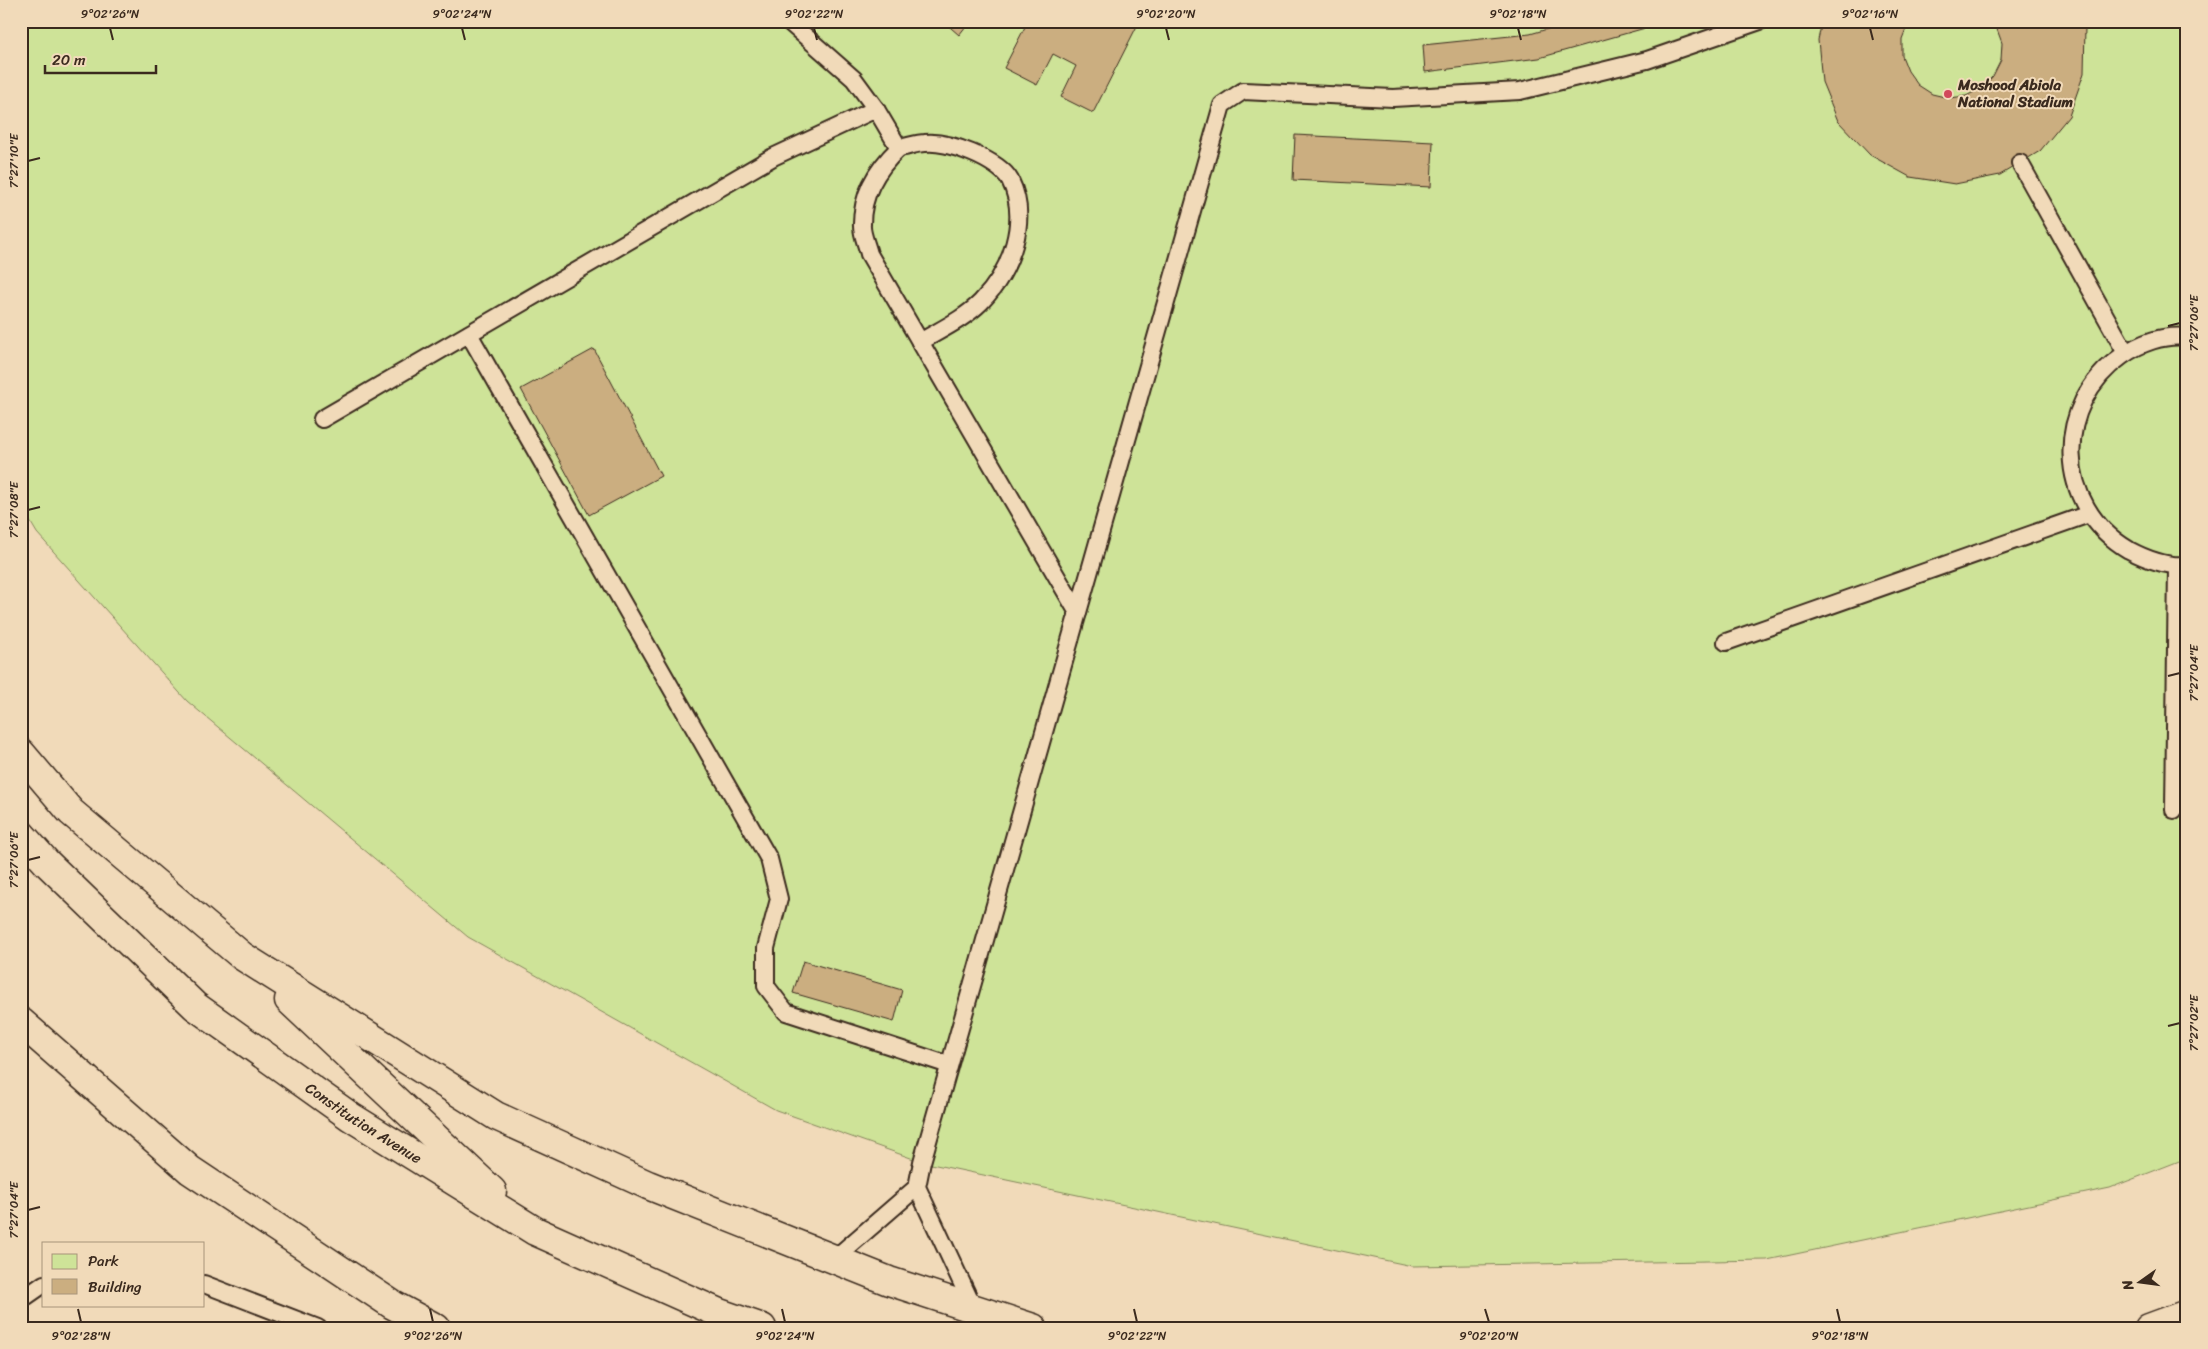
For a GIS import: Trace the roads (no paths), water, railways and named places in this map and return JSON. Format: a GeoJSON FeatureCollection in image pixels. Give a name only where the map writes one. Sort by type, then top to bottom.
{"type":"FeatureCollection","features":[{"type":"Feature","properties":{"kind":"highway"},"geometry":{"type":"LineString","coordinates":[[21,754],[71,812],[242,956],[536,1231]]}},
{"type":"Feature","properties":{"kind":"highway","name":"Constitution Avenue"},"geometry":{"type":"LineString","coordinates":[[21,834],[47,863],[195,1006],[351,1117],[536,1231],[719,1313],[762,1328]]}},
{"type":"Feature","properties":{"kind":"highway"},"geometry":{"type":"LineString","coordinates":[[242,956],[496,1116],[648,1185],[889,1281],[1033,1328]]}},
{"type":"Feature","properties":{"kind":"highway"},"geometry":{"type":"LineString","coordinates":[[21,1022],[190,1170],[394,1304],[436,1328]]}},
{"type":"Feature","properties":{"kind":"highway"},"geometry":{"type":"LineString","coordinates":[[2149,1328],[2187,1314]]}},
{"type":"Feature","properties":{"kind":"lane"},"geometry":{"type":"LineString","coordinates":[[788,21],[854,79],[876,109],[899,148]]}},
{"type":"Feature","properties":{"kind":"lane"},"geometry":{"type":"LineString","coordinates":[[834,1259],[917,1187],[949,1065],[1222,105],[1243,91],[1393,98],[1520,91],[1647,60],[1760,21]]}},
{"type":"Feature","properties":{"kind":"lane"},"geometry":{"type":"LineString","coordinates":[[322,419],[772,157],[876,109]]}},
{"type":"Feature","properties":{"kind":"lane"},"geometry":{"type":"LineString","coordinates":[[920,342],[953,323],[981,302],[997,280],[1017,239],[1019,205],[1009,178],[990,161],[960,148],[926,142],[899,148],[881,166],[867,194],[862,224],[869,254],[920,342],[1078,612]]}},
{"type":"Feature","properties":{"kind":"lane"},"geometry":{"type":"LineString","coordinates":[[2020,163],[2126,353]]}},
{"type":"Feature","properties":{"kind":"lane"},"geometry":{"type":"LineString","coordinates":[[469,334],[769,859],[779,899],[766,948],[766,986],[786,1012],[949,1065]]}},
{"type":"Feature","properties":{"kind":"lane"},"geometry":{"type":"LineString","coordinates":[[2174,810],[2182,565],[2143,558],[2113,540],[2089,514],[2074,478],[2071,438],[2082,399],[2105,368],[2138,345],[2176,336],[2187,337]]}},
{"type":"Feature","properties":{"kind":"lane"},"geometry":{"type":"LineString","coordinates":[[1726,642],[2089,514]]}},
{"type":"Feature","properties":{"kind":"lane"},"geometry":{"type":"LineString","coordinates":[[917,1187],[974,1309]]}},
{"type":"Feature","properties":{"kind":"lane"},"geometry":{"type":"LineString","coordinates":[[205,1284],[318,1328]]}},
{"type":"Feature","properties":{"kind":"lane"},"geometry":{"type":"LineString","coordinates":[[21,1300],[42,1285]]}},
{"type":"Feature","properties":{"kind":"place","name":"Moshood Abiola National Stadium"},"geometry":{"type":"Point","coordinates":[1948,94]}}]}
